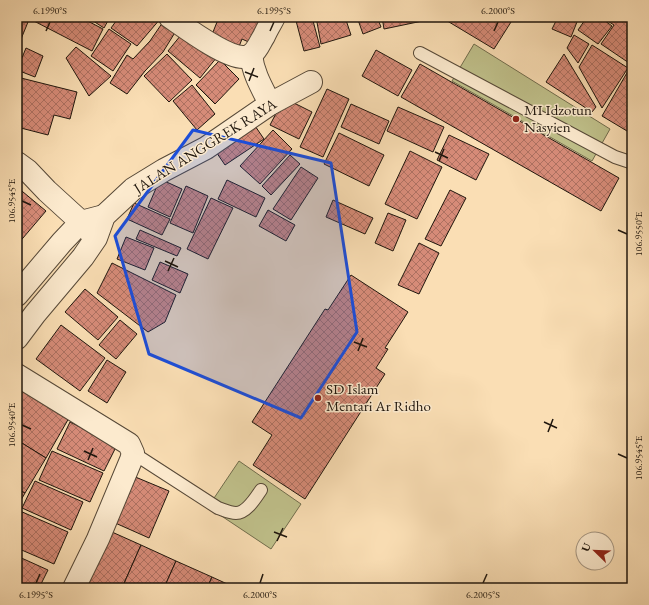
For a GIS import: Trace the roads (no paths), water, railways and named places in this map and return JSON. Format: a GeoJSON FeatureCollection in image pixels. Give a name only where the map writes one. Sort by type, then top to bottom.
{"type":"FeatureCollection","features":[{"type":"Feature","properties":{"kind":"street"},"geometry":{"type":"LineString","coordinates":[[170,17],[227,53],[244,58],[256,51],[274,17]]}},
{"type":"Feature","properties":{"kind":"street"},"geometry":{"type":"LineString","coordinates":[[251,55],[252,65],[270,104]]}},
{"type":"Feature","properties":{"kind":"street","name":"JALAN ANGGREK RAYA"},"geometry":{"type":"LineString","coordinates":[[17,338],[35,314],[83,257],[96,238],[104,216],[133,189],[164,170],[206,148],[270,104],[311,82]]}},
{"type":"Feature","properties":{"kind":"street"},"geometry":{"type":"LineString","coordinates":[[17,163],[28,171],[47,192],[81,222],[96,238]]}},
{"type":"Feature","properties":{"kind":"street","name":"JALAN ANGGREK RAYA"},"geometry":{"type":"LineString","coordinates":[[81,222],[104,216]]}},
{"type":"Feature","properties":{"kind":"street"},"geometry":{"type":"LineString","coordinates":[[17,295],[81,222]]}},
{"type":"Feature","properties":{"kind":"street"},"geometry":{"type":"LineString","coordinates":[[17,375],[129,444],[133,453],[101,531],[74,588]]}},
{"type":"Feature","properties":{"kind":"lane"},"geometry":{"type":"LineString","coordinates":[[420,53],[615,157],[632,162]]}},
{"type":"Feature","properties":{"kind":"lane"},"geometry":{"type":"LineString","coordinates":[[133,453],[218,508],[232,513],[239,513],[249,506],[261,490]]}},
{"type":"Feature","properties":{"kind":"place","name":"MI Idzotun Nasyien"},"geometry":{"type":"Point","coordinates":[516,119]}},
{"type":"Feature","properties":{"kind":"place","name":"SD Islam Mentari Ar Ridho"},"geometry":{"type":"Point","coordinates":[318,398]}}]}
